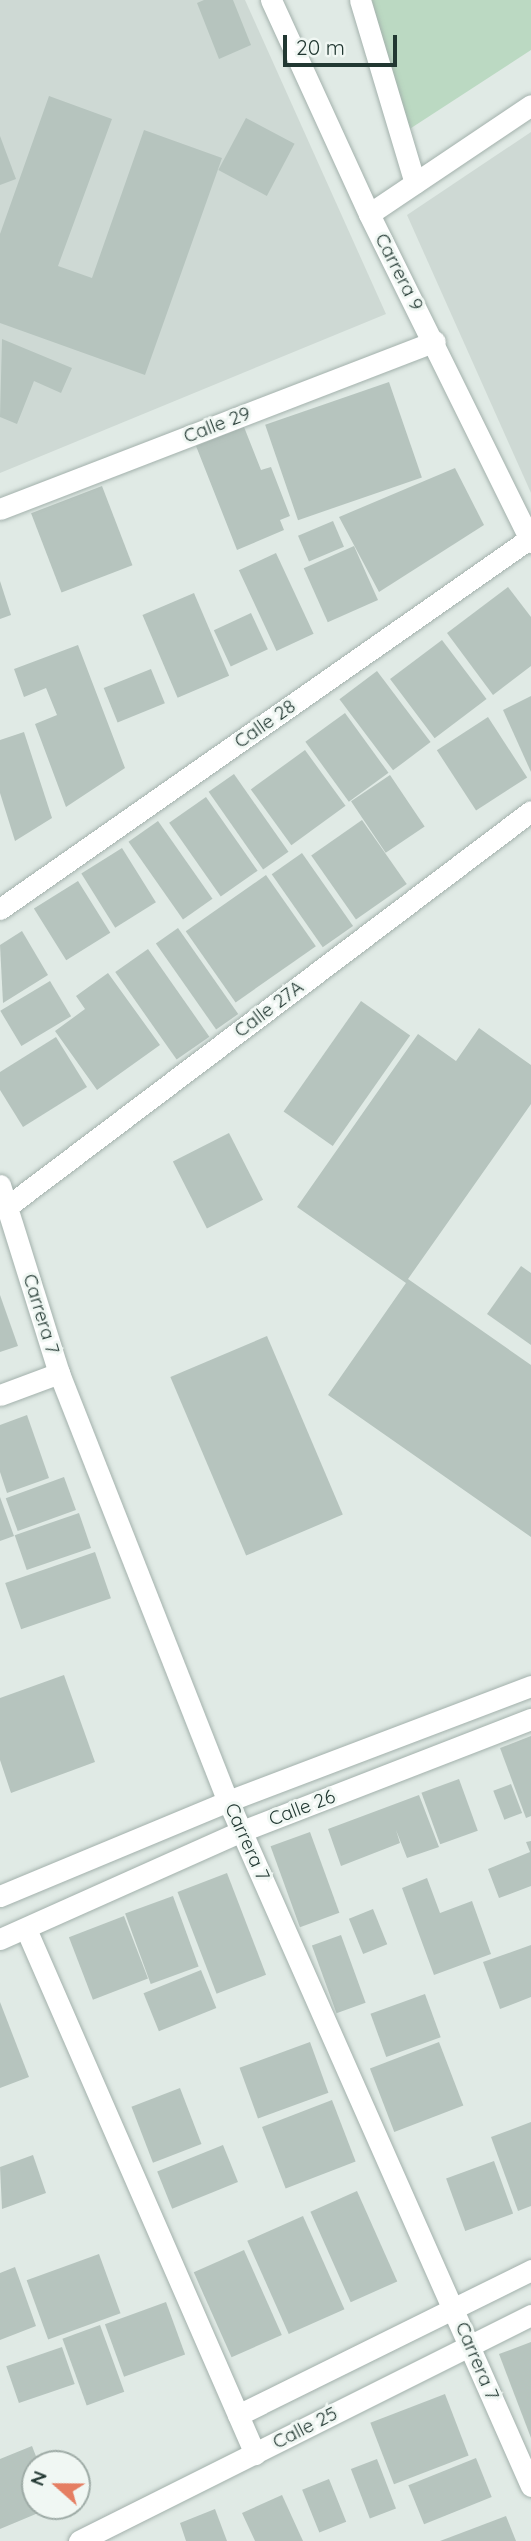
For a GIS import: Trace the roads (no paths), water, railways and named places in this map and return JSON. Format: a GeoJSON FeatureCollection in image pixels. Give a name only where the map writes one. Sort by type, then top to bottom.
{"type":"FeatureCollection","features":[{"type":"Feature","properties":{"kind":"street","name":"Carrera 9"},"geometry":{"type":"LineString","coordinates":[[271,0],[369,214],[435,341],[530,540]]}},
{"type":"Feature","properties":{"kind":"street"},"geometry":{"type":"LineString","coordinates":[[360,0],[415,183]]}},
{"type":"Feature","properties":{"kind":"street"},"geometry":{"type":"LineString","coordinates":[[369,214],[531,105]]}},
{"type":"Feature","properties":{"kind":"street","name":"Calle 29"},"geometry":{"type":"LineString","coordinates":[[0,509],[435,341]]}},
{"type":"Feature","properties":{"kind":"street","name":"Calle 28"},"geometry":{"type":"LineString","coordinates":[[0,909],[530,540]]}},
{"type":"Feature","properties":{"kind":"street","name":"Calle 27A"},"geometry":{"type":"LineString","coordinates":[[8,1206],[531,811]]}},
{"type":"Feature","properties":{"kind":"street","name":"Carrera 7"},"geometry":{"type":"LineString","coordinates":[[0,1185],[59,1373],[228,1801],[531,2486]]}},
{"type":"Feature","properties":{"kind":"street"},"geometry":{"type":"LineString","coordinates":[[0,1395],[59,1373]]}},
{"type":"Feature","properties":{"kind":"street","name":"Calle 26"},"geometry":{"type":"LineString","coordinates":[[0,1896],[228,1801],[531,1686]]}},
{"type":"Feature","properties":{"kind":"street","name":"Calle 26"},"geometry":{"type":"LineString","coordinates":[[0,1939],[242,1831],[531,1719]]}},
{"type":"Feature","properties":{"kind":"street"},"geometry":{"type":"LineString","coordinates":[[26,1929],[255,2454]]}},
{"type":"Feature","properties":{"kind":"street"},"geometry":{"type":"LineString","coordinates":[[239,2416],[531,2270]]}},
{"type":"Feature","properties":{"kind":"street","name":"Calle 25"},"geometry":{"type":"LineString","coordinates":[[79,2541],[531,2315]]}}]}
